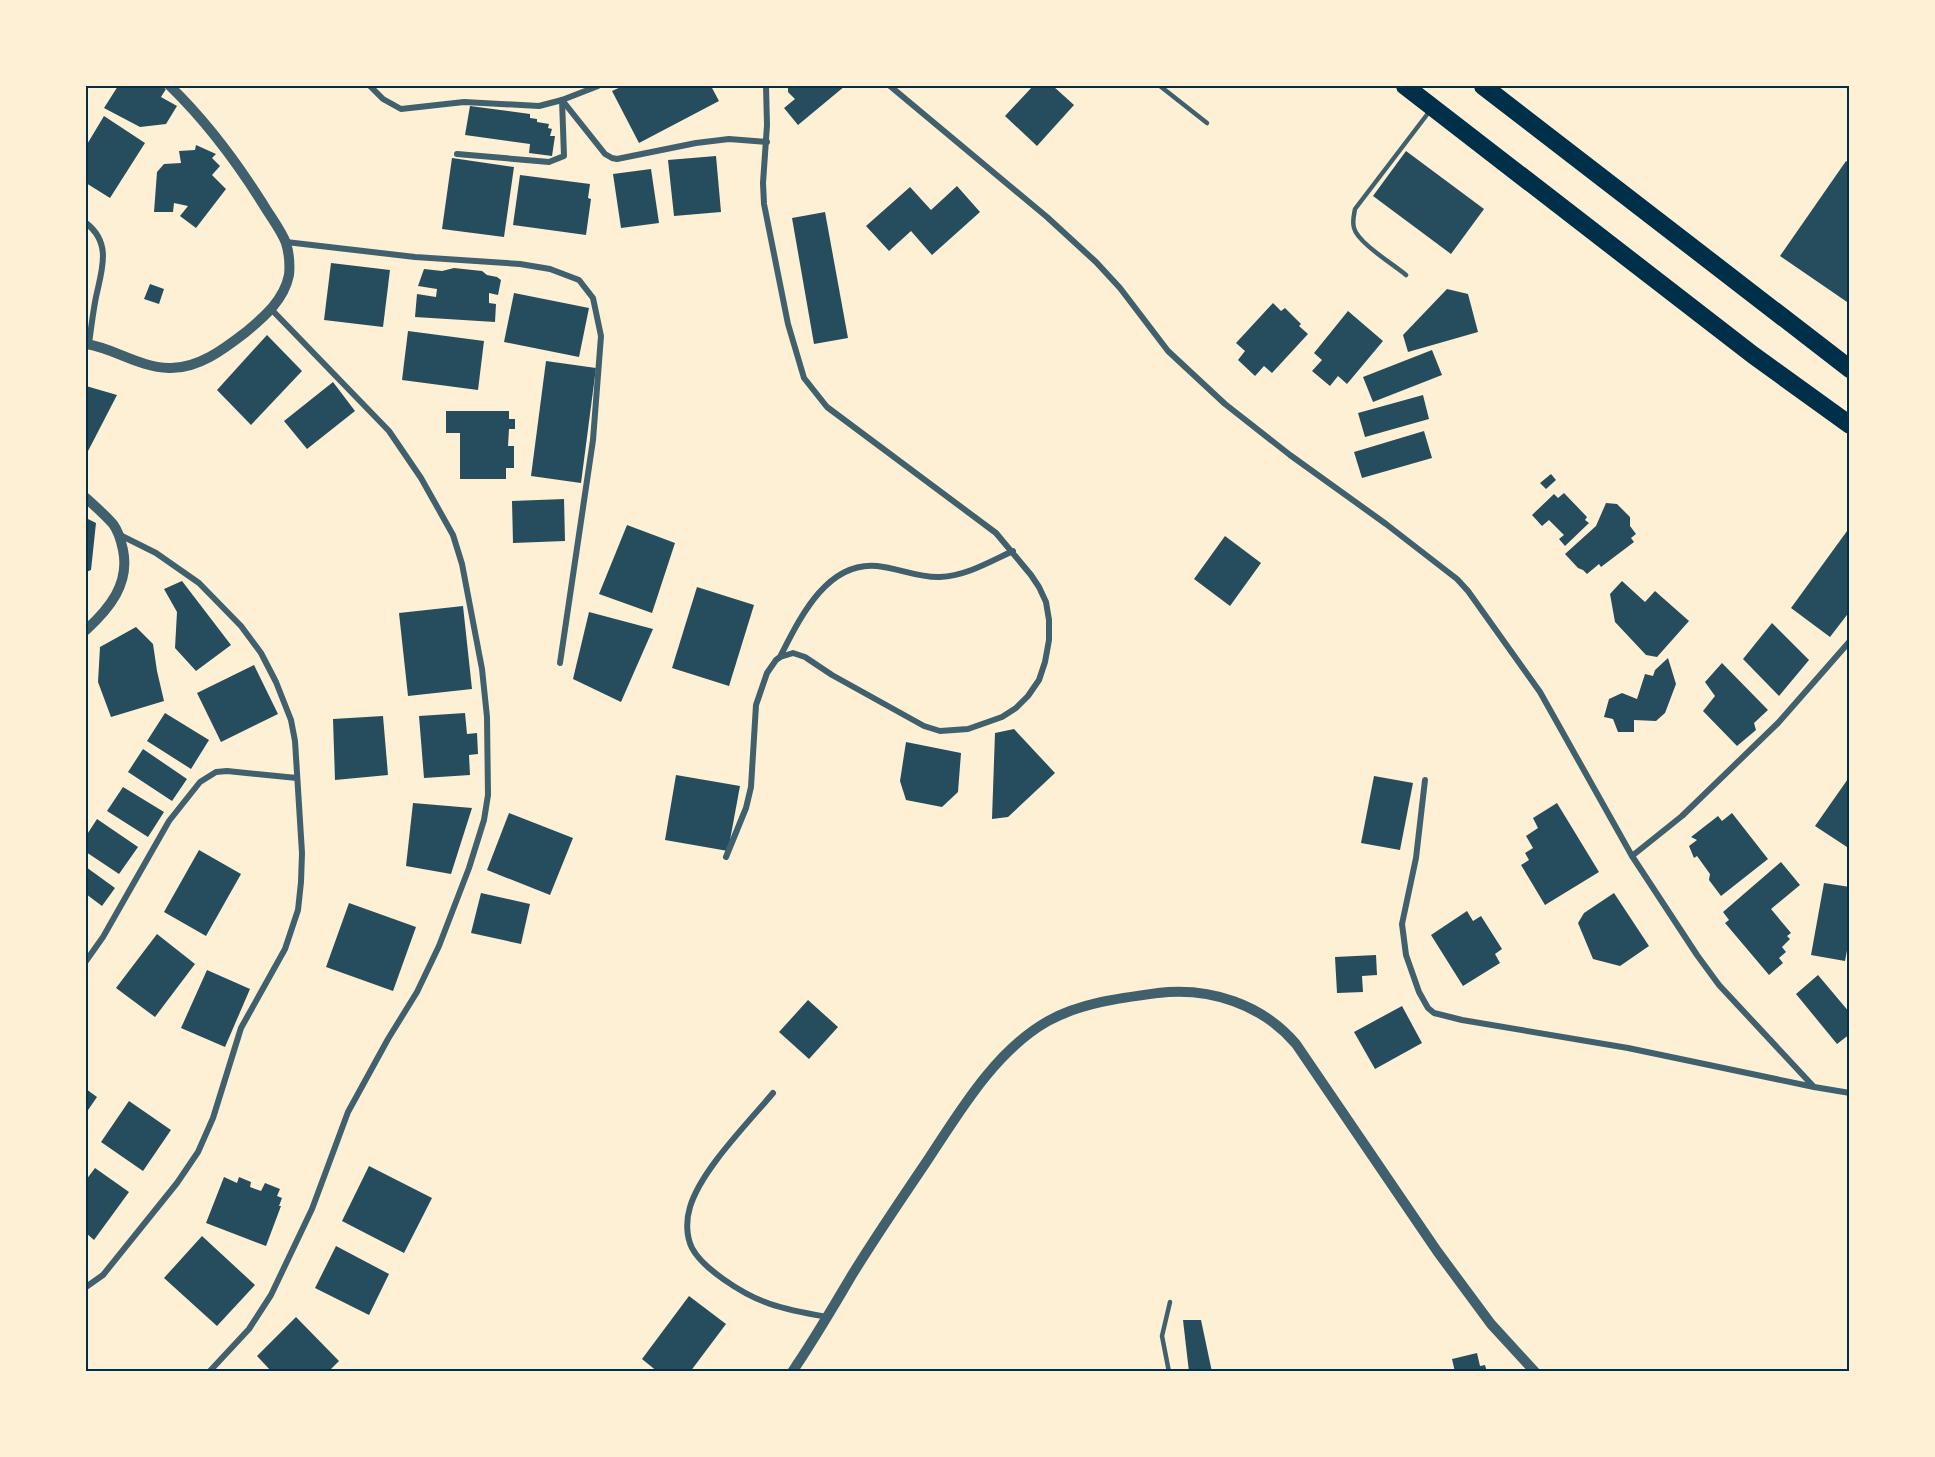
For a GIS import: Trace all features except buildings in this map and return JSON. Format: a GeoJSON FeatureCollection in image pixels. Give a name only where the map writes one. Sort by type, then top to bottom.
{"type":"FeatureCollection","features":[{"type":"Feature","properties":{"kind":"highway"},"geometry":{"type":"LineString","coordinates":[[1405,86],[1744,348],[1850,425]]}},
{"type":"Feature","properties":{"kind":"highway"},"geometry":{"type":"LineString","coordinates":[[1494,91],[1850,369]]}},
{"type":"Feature","properties":{"kind":"street"},"geometry":{"type":"LineString","coordinates":[[86,223],[94,230],[100,241],[104,261],[87,344],[137,362],[169,368],[188,366],[225,348],[271,309],[283,291],[289,275],[289,258],[285,242],[249,182],[218,138],[170,86]]}},
{"type":"Feature","properties":{"kind":"street"},"geometry":{"type":"LineString","coordinates":[[370,86],[382,99],[401,109],[464,102],[539,106],[598,86]]}},
{"type":"Feature","properties":{"kind":"street"},"geometry":{"type":"LineString","coordinates":[[726,857],[747,808],[752,788],[756,705],[767,673],[780,657],[793,653],[805,657],[832,675],[931,729],[940,731],[968,729],[1002,717],[1016,708],[1029,696],[1039,680],[1049,640],[1050,620],[1046,602],[1035,581],[1013,551],[996,533],[827,407],[804,378],[788,324],[764,204],[766,86]]}},
{"type":"Feature","properties":{"kind":"street"},"geometry":{"type":"LineString","coordinates":[[893,86],[1047,217],[1096,262],[1120,288],[1168,351],[1225,404],[1457,579],[1468,591],[1540,693],[1632,856],[1697,955],[1719,985],[1814,1087]]}},
{"type":"Feature","properties":{"kind":"street"},"geometry":{"type":"LineString","coordinates":[[562,100],[605,154],[612,158],[632,157],[696,143],[729,139],[766,142]]}},
{"type":"Feature","properties":{"kind":"street"},"geometry":{"type":"LineString","coordinates":[[457,154],[549,162],[559,159],[564,156],[565,147],[562,100]]}},
{"type":"Feature","properties":{"kind":"street"},"geometry":{"type":"LineString","coordinates":[[285,242],[416,257],[520,264],[550,269],[579,280],[593,298],[601,336],[593,440],[560,663]]}},
{"type":"Feature","properties":{"kind":"street"},"geometry":{"type":"LineString","coordinates":[[209,1371],[249,1329],[271,1294],[312,1209],[348,1112],[417,992],[439,946],[469,868],[484,820],[488,795],[487,717],[482,669],[462,564],[453,535],[422,478],[389,431],[271,309]]}},
{"type":"Feature","properties":{"kind":"street"},"geometry":{"type":"LineString","coordinates":[[86,498],[112,523],[120,535],[124,558],[122,581],[115,598],[104,613],[86,630]]}},
{"type":"Feature","properties":{"kind":"street"},"geometry":{"type":"LineString","coordinates":[[86,1287],[103,1275],[193,1161],[213,1118],[241,1028],[285,949],[298,910],[301,882],[302,853],[295,741],[283,698],[261,653],[241,626],[199,583],[156,553],[120,535]]}},
{"type":"Feature","properties":{"kind":"street"},"geometry":{"type":"LineString","coordinates":[[780,657],[811,601],[846,572],[866,565],[925,576],[953,576],[1013,551]]}},
{"type":"Feature","properties":{"kind":"street"},"geometry":{"type":"LineString","coordinates":[[1632,856],[1682,816],[1778,723],[1850,641]]}},
{"type":"Feature","properties":{"kind":"street"},"geometry":{"type":"LineString","coordinates":[[86,961],[104,937],[169,821],[200,782],[216,772],[227,771],[297,778]]}},
{"type":"Feature","properties":{"kind":"street"},"geometry":{"type":"LineString","coordinates":[[1425,780],[1416,858],[1402,924],[1406,956],[1419,992],[1428,1008],[1434,1013],[1462,1020],[1628,1048],[1850,1093]]}},
{"type":"Feature","properties":{"kind":"street"},"geometry":{"type":"LineString","coordinates":[[792,1371],[939,1143],[988,1072],[1005,1054],[1028,1034],[1064,1013],[1128,997],[1168,992],[1193,992],[1217,996],[1246,1005],[1269,1018],[1285,1031],[1437,1251],[1491,1324],[1535,1371]]}},
{"type":"Feature","properties":{"kind":"street"},"geometry":{"type":"LineString","coordinates":[[773,1093],[708,1172],[689,1208],[687,1227],[692,1246],[701,1260],[732,1284],[773,1305],[827,1317]]}},
{"type":"Feature","properties":{"kind":"lane"},"geometry":{"type":"LineString","coordinates":[[1160,86],[1207,123]]}},
{"type":"Feature","properties":{"kind":"lane"},"geometry":{"type":"LineString","coordinates":[[1406,275],[1360,238],[1354,229],[1353,219],[1355,209],[1433,107]]}},
{"type":"Feature","properties":{"kind":"lane"},"geometry":{"type":"LineString","coordinates":[[1169,1371],[1162,1336],[1170,1302]]}}]}
